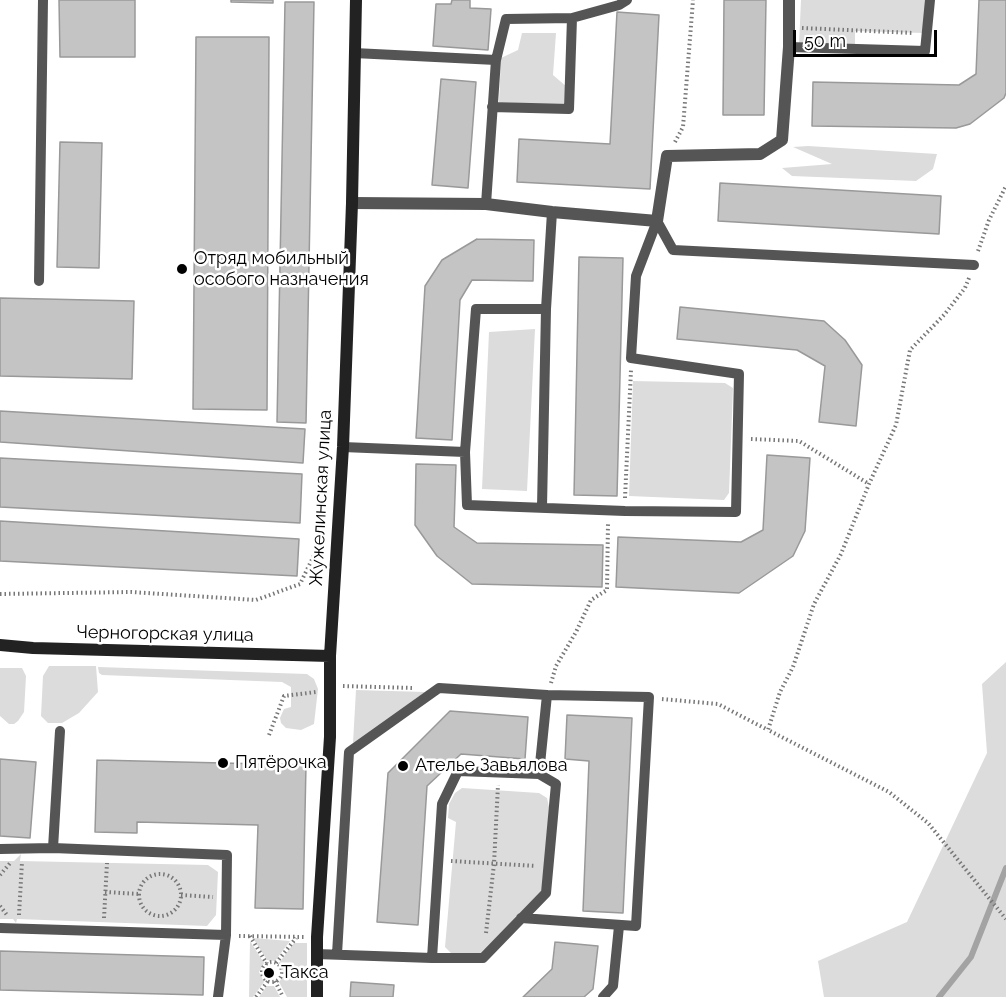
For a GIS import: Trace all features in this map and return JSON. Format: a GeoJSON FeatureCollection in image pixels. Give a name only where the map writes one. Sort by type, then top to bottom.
{"type":"FeatureCollection","features":[{"type":"Feature","properties":{"kind":"street","name":"Жужелинская улица"},"geometry":{"type":"LineString","coordinates":[[317,997],[316,954],[330,737],[330,656],[343,447],[352,203],[356,0]]}},
{"type":"Feature","properties":{"kind":"street"},"geometry":{"type":"LineString","coordinates":[[352,203],[486,204],[657,221],[668,156],[760,154],[782,140],[789,47],[789,0]]}},
{"type":"Feature","properties":{"kind":"street","name":"Черногорская улица"},"geometry":{"type":"LineString","coordinates":[[0,645],[33,648],[330,656]]}},
{"type":"Feature","properties":{"kind":"lane"},"geometry":{"type":"LineString","coordinates":[[39,281],[43,0]]}},
{"type":"Feature","properties":{"kind":"lane"},"geometry":{"type":"LineString","coordinates":[[486,204],[496,60],[506,19],[572,18],[619,5],[627,0]]}},
{"type":"Feature","properties":{"kind":"lane"},"geometry":{"type":"LineString","coordinates":[[789,47],[925,51],[930,0]]}},
{"type":"Feature","properties":{"kind":"lane"},"geometry":{"type":"LineString","coordinates":[[492,107],[569,109],[572,18]]}},
{"type":"Feature","properties":{"kind":"lane"},"geometry":{"type":"LineString","coordinates":[[354,53],[496,60]]}},
{"type":"Feature","properties":{"kind":"lane"},"geometry":{"type":"LineString","coordinates":[[542,507],[546,309],[552,212]]}},
{"type":"Feature","properties":{"kind":"lane"},"geometry":{"type":"LineString","coordinates":[[657,221],[673,250],[974,265]]}},
{"type":"Feature","properties":{"kind":"lane"},"geometry":{"type":"LineString","coordinates":[[546,309],[476,309],[465,452],[467,505],[625,511],[736,512],[739,374],[631,358],[636,276],[657,221]]}},
{"type":"Feature","properties":{"kind":"lane"},"geometry":{"type":"LineString","coordinates":[[343,447],[465,452]]}},
{"type":"Feature","properties":{"kind":"lane"},"geometry":{"type":"LineString","coordinates":[[337,954],[349,752],[439,688],[547,695],[649,697],[636,926],[520,918]]}},
{"type":"Feature","properties":{"kind":"lane"},"geometry":{"type":"LineString","coordinates":[[539,774],[547,695]]}},
{"type":"Feature","properties":{"kind":"lane"},"geometry":{"type":"LineString","coordinates":[[53,848],[60,731]]}},
{"type":"Feature","properties":{"kind":"lane"},"geometry":{"type":"LineString","coordinates":[[316,954],[432,958],[483,958],[546,893],[556,784],[539,774],[458,771],[442,804],[432,958]]}},
{"type":"Feature","properties":{"kind":"lane"},"geometry":{"type":"LineString","coordinates":[[0,849],[53,848],[227,855],[226,935],[218,997]]}},
{"type":"Feature","properties":{"kind":"lane"},"geometry":{"type":"LineString","coordinates":[[603,997],[613,986],[619,926]]}},
{"type":"Feature","properties":{"kind":"lane"},"geometry":{"type":"LineString","coordinates":[[0,928],[226,935]]}},
{"type":"Feature","properties":{"kind":"path"},"geometry":{"type":"LineString","coordinates":[[668,156],[684,127],[693,0]]}},
{"type":"Feature","properties":{"kind":"path"},"geometry":{"type":"LineString","coordinates":[[789,27],[927,34]]}},
{"type":"Feature","properties":{"kind":"path"},"geometry":{"type":"LineString","coordinates":[[768,730],[780,692],[794,667],[814,604],[841,554],[896,425],[910,350],[944,315],[965,288],[989,220],[1006,186]]}},
{"type":"Feature","properties":{"kind":"path"},"geometry":{"type":"LineString","coordinates":[[625,511],[631,358]]}},
{"type":"Feature","properties":{"kind":"path"},"geometry":{"type":"LineString","coordinates":[[739,438],[799,441],[869,484]]}},
{"type":"Feature","properties":{"kind":"path"},"geometry":{"type":"LineString","coordinates":[[547,695],[556,666],[591,600],[606,590],[608,510]]}},
{"type":"Feature","properties":{"kind":"path"},"geometry":{"type":"LineString","coordinates":[[0,594],[131,592],[256,600],[300,584],[320,542],[338,521]]}},
{"type":"Feature","properties":{"kind":"path"},"geometry":{"type":"LineString","coordinates":[[269,735],[284,696],[312,693],[331,686],[439,688]]}},
{"type":"Feature","properties":{"kind":"path"},"geometry":{"type":"LineString","coordinates":[[649,697],[718,704],[889,792],[928,823],[1006,919]]}},
{"type":"Feature","properties":{"kind":"path"},"geometry":{"type":"LineString","coordinates":[[483,958],[494,864],[499,773]]}},
{"type":"Feature","properties":{"kind":"path"},"geometry":{"type":"LineString","coordinates":[[0,875],[22,849]]}},
{"type":"Feature","properties":{"kind":"path"},"geometry":{"type":"LineString","coordinates":[[18,928],[22,849]]}},
{"type":"Feature","properties":{"kind":"path"},"geometry":{"type":"LineString","coordinates":[[104,931],[107,850]]}},
{"type":"Feature","properties":{"kind":"path"},"geometry":{"type":"LineString","coordinates":[[438,861],[548,867]]}},
{"type":"Feature","properties":{"kind":"path"},"geometry":{"type":"LineString","coordinates":[[164,874],[176,882],[181,895],[177,907],[172,912],[159,916],[147,911],[139,894],[141,886],[150,876],[164,874]]}},
{"type":"Feature","properties":{"kind":"path"},"geometry":{"type":"LineString","coordinates":[[105,892],[139,894]]}},
{"type":"Feature","properties":{"kind":"path"},"geometry":{"type":"LineString","coordinates":[[181,895],[226,897]]}},
{"type":"Feature","properties":{"kind":"path"},"geometry":{"type":"LineString","coordinates":[[0,906],[18,928]]}},
{"type":"Feature","properties":{"kind":"path"},"geometry":{"type":"LineString","coordinates":[[226,935],[296,938],[276,963],[267,964]]}},
{"type":"Feature","properties":{"kind":"path"},"geometry":{"type":"LineString","coordinates":[[250,936],[267,964]]}},
{"type":"Feature","properties":{"kind":"path"},"geometry":{"type":"LineString","coordinates":[[267,964],[262,972],[264,978],[268,981],[275,981],[280,977],[281,971],[276,963]]}},
{"type":"Feature","properties":{"kind":"path"},"geometry":{"type":"LineString","coordinates":[[256,997],[268,981]]}},
{"type":"Feature","properties":{"kind":"path"},"geometry":{"type":"LineString","coordinates":[[275,981],[283,997]]}},
{"type":"Feature","properties":{"kind":"shaded area"},"geometry":{"type":"Polygon","coordinates":[[[801,0],[927,0],[924,33],[855,31],[855,47],[799,45],[801,0]]]}},
{"type":"Feature","properties":{"kind":"shaded area"},"geometry":{"type":"Polygon","coordinates":[[[522,33],[556,33],[553,75],[567,87],[567,106],[499,102],[501,58],[518,50],[522,33]]]}},
{"type":"Feature","properties":{"kind":"shaded area"},"geometry":{"type":"Polygon","coordinates":[[[793,147],[937,154],[933,169],[916,181],[792,176],[782,168],[832,164],[793,147]]]}},
{"type":"Feature","properties":{"kind":"shaded area"},"geometry":{"type":"Polygon","coordinates":[[[535,329],[527,491],[482,489],[489,332],[535,329]]]}},
{"type":"Feature","properties":{"kind":"shaded area"},"geometry":{"type":"Polygon","coordinates":[[[633,381],[725,383],[733,388],[729,493],[724,500],[629,496],[633,381]]]}},
{"type":"Feature","properties":{"kind":"shaded area"},"geometry":{"type":"Polygon","coordinates":[[[1006,662],[1006,997],[824,997],[818,961],[907,922],[987,753],[982,684],[1006,662]]]}},
{"type":"Feature","properties":{"kind":"shaded area"},"geometry":{"type":"Polygon","coordinates":[[[49,666],[96,666],[98,692],[79,713],[62,723],[48,723],[41,716],[43,676],[49,666]]]}},
{"type":"Feature","properties":{"kind":"shaded area"},"geometry":{"type":"Polygon","coordinates":[[[98,667],[307,674],[314,679],[318,689],[314,724],[301,730],[286,728],[281,723],[280,718],[284,709],[291,707],[291,687],[282,682],[102,675],[98,667]]]}},
{"type":"Feature","properties":{"kind":"shaded area"},"geometry":{"type":"Polygon","coordinates":[[[0,668],[22,668],[26,676],[24,712],[14,724],[9,724],[0,716],[0,668]]]}},
{"type":"Feature","properties":{"kind":"shaded area"},"geometry":{"type":"Polygon","coordinates":[[[356,690],[425,692],[353,743],[356,690]]]}},
{"type":"Feature","properties":{"kind":"shaded area"},"geometry":{"type":"Polygon","coordinates":[[[462,788],[539,793],[547,798],[549,807],[544,891],[480,955],[451,953],[445,947],[456,822],[448,818],[449,804],[455,793],[462,788]]]}},
{"type":"Feature","properties":{"kind":"shaded area"},"geometry":{"type":"Polygon","coordinates":[[[21,854],[20,861],[208,865],[218,872],[216,915],[207,926],[17,919],[16,923],[13,919],[0,919],[0,861],[14,861],[21,854]]]}},
{"type":"Feature","properties":{"kind":"shaded area"},"geometry":{"type":"Polygon","coordinates":[[[253,938],[290,941],[275,961],[267,960],[253,938]]]}},
{"type":"Feature","properties":{"kind":"shaded area"},"geometry":{"type":"Polygon","coordinates":[[[250,941],[264,963],[259,972],[264,982],[253,997],[249,997],[250,941]]]}},
{"type":"Feature","properties":{"kind":"shaded area"},"geometry":{"type":"Polygon","coordinates":[[[294,943],[307,943],[307,997],[287,997],[279,982],[285,974],[279,963],[294,943]]]}},
{"type":"Feature","properties":{"kind":"shaded area"},"geometry":{"type":"Polygon","coordinates":[[[267,986],[274,986],[280,997],[259,997],[267,986]]]}},
{"type":"Feature","properties":{"kind":"building"},"geometry":{"type":"Polygon","coordinates":[[[59,0],[135,0],[135,57],[60,57],[59,0]]]}},
{"type":"Feature","properties":{"kind":"building"},"geometry":{"type":"Polygon","coordinates":[[[231,0],[273,0],[273,3],[231,2],[231,0]]]}},
{"type":"Feature","properties":{"kind":"building"},"geometry":{"type":"Polygon","coordinates":[[[452,0],[470,0],[470,8],[491,9],[488,50],[433,46],[436,4],[451,4],[452,0]]]}},
{"type":"Feature","properties":{"kind":"building"},"geometry":{"type":"Polygon","coordinates":[[[724,0],[766,0],[764,115],[723,115],[724,0]]]}},
{"type":"Feature","properties":{"kind":"building"},"geometry":{"type":"Polygon","coordinates":[[[979,0],[1006,0],[1006,93],[1004,98],[970,124],[956,128],[812,126],[813,82],[959,85],[976,74],[979,0]]]}},
{"type":"Feature","properties":{"kind":"building"},"geometry":{"type":"Polygon","coordinates":[[[285,2],[314,2],[306,423],[277,422],[285,2]]]}},
{"type":"Feature","properties":{"kind":"building"},"geometry":{"type":"Polygon","coordinates":[[[617,12],[659,15],[650,189],[517,182],[519,139],[610,144],[617,12]]]}},
{"type":"Feature","properties":{"kind":"building"},"geometry":{"type":"Polygon","coordinates":[[[196,37],[269,37],[267,410],[193,409],[196,37]]]}},
{"type":"Feature","properties":{"kind":"building"},"geometry":{"type":"Polygon","coordinates":[[[441,79],[476,82],[468,188],[432,185],[441,79]]]}},
{"type":"Feature","properties":{"kind":"building"},"geometry":{"type":"Polygon","coordinates":[[[60,142],[102,143],[99,268],[57,267],[60,142]]]}},
{"type":"Feature","properties":{"kind":"building"},"geometry":{"type":"Polygon","coordinates":[[[720,183],[941,196],[939,234],[718,221],[720,183]]]}},
{"type":"Feature","properties":{"kind":"building"},"geometry":{"type":"Polygon","coordinates":[[[477,239],[534,240],[533,281],[472,280],[460,300],[452,440],[416,438],[425,286],[442,260],[477,239]]]}},
{"type":"Feature","properties":{"kind":"building"},"geometry":{"type":"Polygon","coordinates":[[[579,257],[623,258],[617,496],[574,495],[579,257]]]}},
{"type":"Feature","properties":{"kind":"building"},"geometry":{"type":"Polygon","coordinates":[[[0,298],[134,301],[132,379],[0,376],[0,298]]]}},
{"type":"Feature","properties":{"kind":"building"},"geometry":{"type":"Polygon","coordinates":[[[680,307],[824,321],[845,340],[862,365],[856,426],[819,422],[825,366],[797,350],[677,339],[680,307]]]}},
{"type":"Feature","properties":{"kind":"building"},"geometry":{"type":"Polygon","coordinates":[[[0,411],[305,429],[303,463],[0,442],[0,411]]]}},
{"type":"Feature","properties":{"kind":"building"},"geometry":{"type":"Polygon","coordinates":[[[767,455],[810,458],[805,531],[793,556],[739,593],[616,587],[618,537],[741,542],[763,530],[767,455]]]}},
{"type":"Feature","properties":{"kind":"building"},"geometry":{"type":"Polygon","coordinates":[[[0,458],[302,474],[300,523],[0,507],[0,458]]]}},
{"type":"Feature","properties":{"kind":"building"},"geometry":{"type":"Polygon","coordinates":[[[416,464],[456,465],[454,527],[477,543],[603,545],[602,587],[472,584],[437,556],[415,525],[416,464]]]}},
{"type":"Feature","properties":{"kind":"building"},"geometry":{"type":"Polygon","coordinates":[[[0,521],[299,539],[297,576],[0,561],[0,521]]]}},
{"type":"Feature","properties":{"kind":"building"},"geometry":{"type":"Polygon","coordinates":[[[450,711],[528,717],[525,759],[461,754],[427,786],[418,925],[377,922],[388,773],[450,711]]]}},
{"type":"Feature","properties":{"kind":"building"},"geometry":{"type":"Polygon","coordinates":[[[567,715],[632,718],[623,913],[583,911],[589,761],[565,759],[567,715]]]}},
{"type":"Feature","properties":{"kind":"building"},"geometry":{"type":"Polygon","coordinates":[[[0,759],[36,762],[30,838],[0,836],[0,759]]]}},
{"type":"Feature","properties":{"kind":"building"},"geometry":{"type":"Polygon","coordinates":[[[97,760],[306,765],[303,909],[255,908],[258,825],[137,822],[137,833],[95,832],[97,760]]]}},
{"type":"Feature","properties":{"kind":"building"},"geometry":{"type":"Polygon","coordinates":[[[555,942],[598,946],[593,989],[584,997],[523,997],[552,969],[555,942]]]}},
{"type":"Feature","properties":{"kind":"building"},"geometry":{"type":"Polygon","coordinates":[[[0,951],[204,957],[203,995],[0,990],[0,951]]]}},
{"type":"Feature","properties":{"kind":"building"},"geometry":{"type":"Polygon","coordinates":[[[351,982],[394,985],[393,997],[350,997],[351,982]]]}},
{"type":"Feature","properties":{"kind":"waterway"},"geometry":{"type":"LineString","coordinates":[[939,997],[971,957],[1006,868]]}},
{"type":"Feature","properties":{"kind":"place","name":"Отряд мобильный особого назначения"},"geometry":{"type":"Point","coordinates":[182,269]}},
{"type":"Feature","properties":{"kind":"place","name":"Пятёрочка"},"geometry":{"type":"Point","coordinates":[223,763]}},
{"type":"Feature","properties":{"kind":"place","name":"Ателье Завьялова"},"geometry":{"type":"Point","coordinates":[403,766]}},
{"type":"Feature","properties":{"kind":"place","name":"Такса"},"geometry":{"type":"Point","coordinates":[269,973]}}]}
